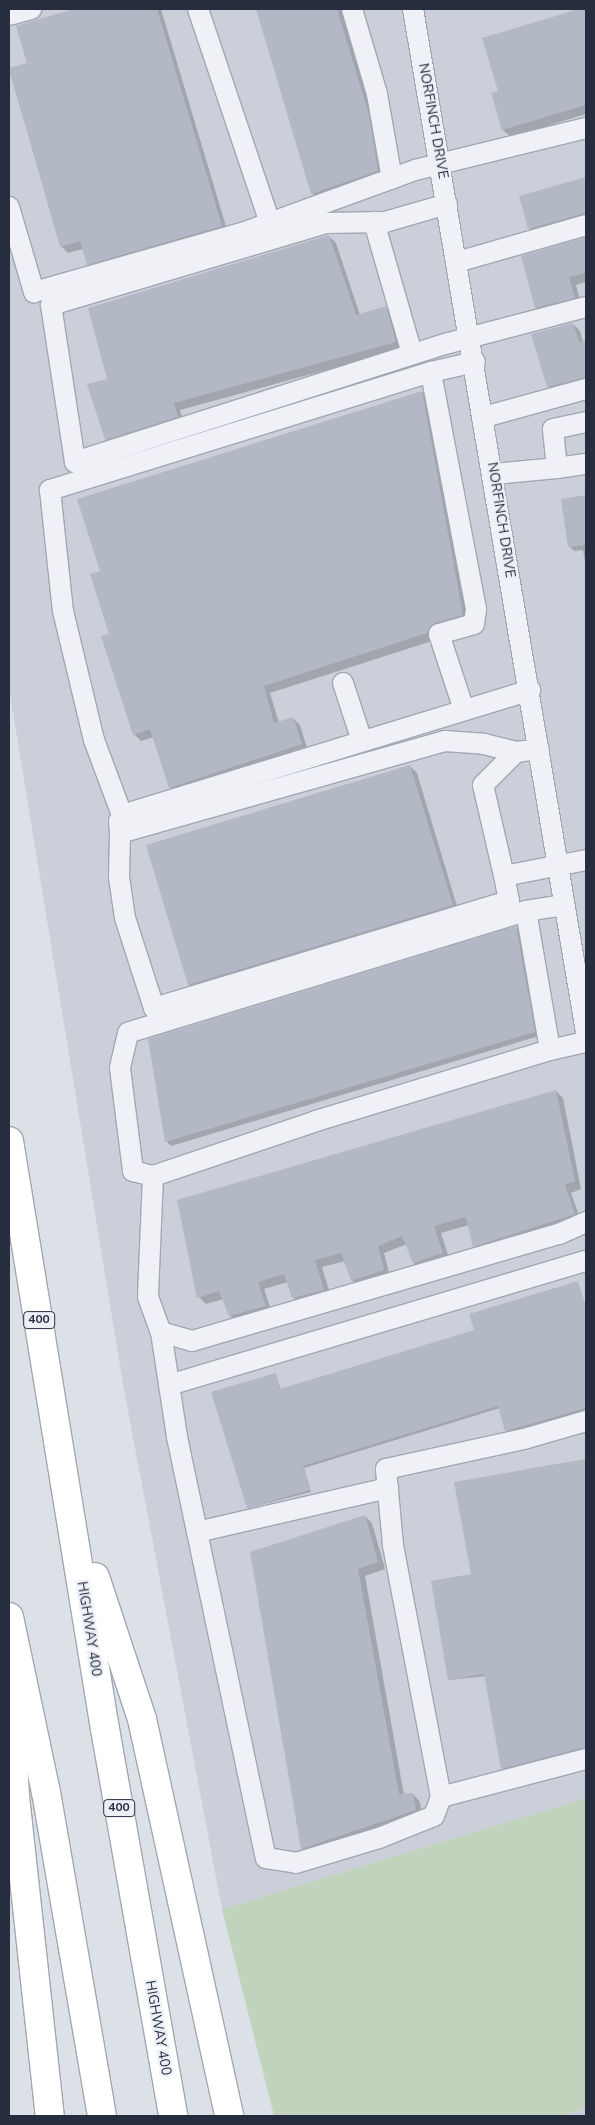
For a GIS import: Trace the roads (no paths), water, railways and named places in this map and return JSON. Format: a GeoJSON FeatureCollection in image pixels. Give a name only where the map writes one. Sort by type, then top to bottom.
{"type":"FeatureCollection","features":[{"type":"Feature","properties":{"kind":"highway","name":"HIGHWAY 400"},"geometry":{"type":"LineString","coordinates":[[9,1141],[107,1739],[173,2116]]}},
{"type":"Feature","properties":{"kind":"highway"},"geometry":{"type":"LineString","coordinates":[[69,1498],[142,1719],[229,2116]]}},
{"type":"Feature","properties":{"kind":"highway"},"geometry":{"type":"LineString","coordinates":[[9,1617],[46,1792],[102,2116]]}},
{"type":"Feature","properties":{"kind":"highway"},"geometry":{"type":"LineString","coordinates":[[9,1692],[15,1796],[50,2116]]}},
{"type":"Feature","properties":{"kind":"street"},"geometry":{"type":"LineString","coordinates":[[9,15],[31,9]]}},
{"type":"Feature","properties":{"kind":"street"},"geometry":{"type":"LineString","coordinates":[[198,9],[270,223]]}},
{"type":"Feature","properties":{"kind":"street"},"geometry":{"type":"LineString","coordinates":[[352,9],[377,94],[392,179]]}},
{"type":"Feature","properties":{"kind":"street","name":"NORFINCH DRIVE"},"geometry":{"type":"LineString","coordinates":[[413,9],[475,362],[565,905],[581,969],[586,1032]]}},
{"type":"Feature","properties":{"kind":"street"},"geometry":{"type":"LineString","coordinates":[[9,207],[34,292],[270,223],[392,179],[586,128]]}},
{"type":"Feature","properties":{"kind":"street"},"geometry":{"type":"LineString","coordinates":[[447,204],[374,222],[326,223],[51,305],[75,462],[412,354],[586,307]]}},
{"type":"Feature","properties":{"kind":"street"},"geometry":{"type":"LineString","coordinates":[[374,222],[412,354]]}},
{"type":"Feature","properties":{"kind":"street"},"geometry":{"type":"LineString","coordinates":[[457,262],[586,225]]}},
{"type":"Feature","properties":{"kind":"street"},"geometry":{"type":"LineString","coordinates":[[475,362],[431,372],[50,490],[63,611],[94,740],[121,824],[118,877],[125,918],[154,1008],[515,909],[565,905]]}},
{"type":"Feature","properties":{"kind":"street"},"geometry":{"type":"LineString","coordinates":[[431,372],[476,609],[474,624],[439,634],[464,710]]}},
{"type":"Feature","properties":{"kind":"street"},"geometry":{"type":"LineString","coordinates":[[484,417],[586,389]]}},
{"type":"Feature","properties":{"kind":"street"},"geometry":{"type":"LineString","coordinates":[[557,468],[553,429],[586,422]]}},
{"type":"Feature","properties":{"kind":"street"},"geometry":{"type":"LineString","coordinates":[[494,474],[586,464]]}},
{"type":"Feature","properties":{"kind":"street"},"geometry":{"type":"LineString","coordinates":[[343,683],[362,741]]}},
{"type":"Feature","properties":{"kind":"street"},"geometry":{"type":"LineString","coordinates":[[121,824],[362,741],[530,690]]}},
{"type":"Feature","properties":{"kind":"street"},"geometry":{"type":"LineString","coordinates":[[121,824],[444,741],[484,744],[516,752],[540,749]]}},
{"type":"Feature","properties":{"kind":"street"},"geometry":{"type":"LineString","coordinates":[[516,752],[483,785],[504,876],[515,909],[550,1050]]}},
{"type":"Feature","properties":{"kind":"street"},"geometry":{"type":"LineString","coordinates":[[504,876],[586,860]]}},
{"type":"Feature","properties":{"kind":"street"},"geometry":{"type":"LineString","coordinates":[[515,909],[128,1033],[120,1068],[133,1171],[153,1176],[316,1121],[550,1050],[586,1042]]}},
{"type":"Feature","properties":{"kind":"street"},"geometry":{"type":"LineString","coordinates":[[153,1176],[148,1297],[161,1332],[169,1385],[197,1532],[266,1858],[296,1863],[379,1838],[434,1816],[442,1797],[393,1545],[386,1469],[524,1439],[586,1421]]}},
{"type":"Feature","properties":{"kind":"street"},"geometry":{"type":"LineString","coordinates":[[161,1332],[192,1341],[530,1242],[586,1222]]}},
{"type":"Feature","properties":{"kind":"street"},"geometry":{"type":"LineString","coordinates":[[530,1242],[540,1274]]}},
{"type":"Feature","properties":{"kind":"street"},"geometry":{"type":"LineString","coordinates":[[169,1385],[586,1261]]}},
{"type":"Feature","properties":{"kind":"street"},"geometry":{"type":"LineString","coordinates":[[197,1532],[388,1488]]}},
{"type":"Feature","properties":{"kind":"street"},"geometry":{"type":"LineString","coordinates":[[442,1797],[586,1759]]}}]}
